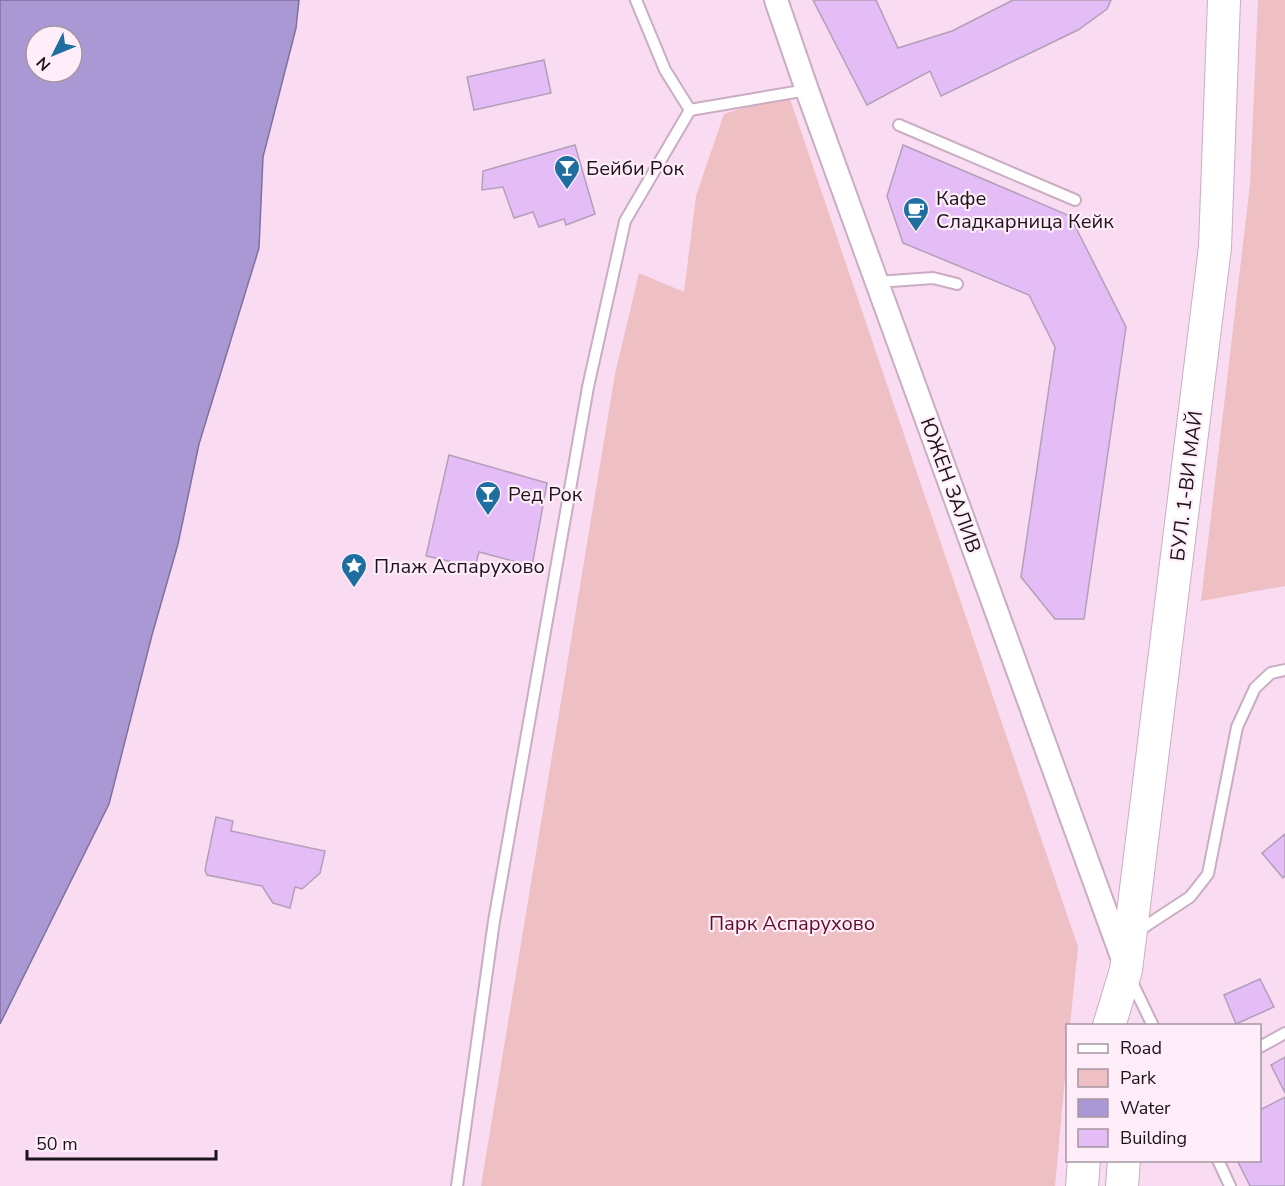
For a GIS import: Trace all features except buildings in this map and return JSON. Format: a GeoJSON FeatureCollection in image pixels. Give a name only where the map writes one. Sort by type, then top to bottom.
{"type":"FeatureCollection","features":[{"type":"Feature","properties":{"kind":"main road","name":"БУЛ. 1-ВИ МАЙ"},"geometry":{"type":"LineString","coordinates":[[1129,1024],[1126,970],[1215,247],[1224,0]]}},
{"type":"Feature","properties":{"kind":"main road","name":"БУЛ. 1-ВИ МАЙ"},"geometry":{"type":"LineString","coordinates":[[1110,1024],[1126,970]]}},
{"type":"Feature","properties":{"kind":"main road"},"geometry":{"type":"LineString","coordinates":[[1082,1186],[1084,1162]]}},
{"type":"Feature","properties":{"kind":"main road"},"geometry":{"type":"LineString","coordinates":[[1122,1186],[1124,1162]]}},
{"type":"Feature","properties":{"kind":"street","name":"ЮЖЕН ЗАЛИВ"},"geometry":{"type":"LineString","coordinates":[[776,0],[1126,970]]}},
{"type":"Feature","properties":{"kind":"lane"},"geometry":{"type":"LineString","coordinates":[[636,0],[665,70],[690,110]]}},
{"type":"Feature","properties":{"kind":"lane"},"geometry":{"type":"LineString","coordinates":[[457,1186],[494,921],[584,410],[625,221],[690,110],[807,90]]}},
{"type":"Feature","properties":{"kind":"lane"},"geometry":{"type":"LineString","coordinates":[[899,125],[1075,200]]}},
{"type":"Feature","properties":{"kind":"lane"},"geometry":{"type":"LineString","coordinates":[[877,282],[933,278],[957,284]]}},
{"type":"Feature","properties":{"kind":"lane"},"geometry":{"type":"LineString","coordinates":[[1130,936],[1190,897],[1208,874],[1237,727],[1255,688],[1271,673],[1285,670]]}},
{"type":"Feature","properties":{"kind":"lane"},"geometry":{"type":"LineString","coordinates":[[1126,970],[1152,1024]]}},
{"type":"Feature","properties":{"kind":"lane"},"geometry":{"type":"LineString","coordinates":[[1261,1046],[1285,1033]]}},
{"type":"Feature","properties":{"kind":"lane"},"geometry":{"type":"LineString","coordinates":[[1218,1162],[1230,1186]]}},
{"type":"Feature","properties":{"kind":"green space"},"geometry":{"type":"Polygon","coordinates":[[[1258,0],[1285,0],[1285,586],[1201,601],[1250,184],[1258,0]]]}},
{"type":"Feature","properties":{"kind":"green space","name":"Парк Аспарухово"},"geometry":{"type":"Polygon","coordinates":[[[788,93],[1078,947],[1070,1024],[1066,1024],[1066,1067],[1055,1186],[481,1186],[615,374],[639,273],[684,292],[696,196],[724,114],[788,93]]]}},
{"type":"Feature","properties":{"kind":"water"},"geometry":{"type":"Polygon","coordinates":[[[0,0],[299,0],[296,28],[263,157],[259,248],[199,444],[178,544],[109,804],[0,1024],[0,0]]]}},
{"type":"Feature","properties":{"kind":"place","name":"Бейби Рок"},"geometry":{"type":"Point","coordinates":[567,191]}},
{"type":"Feature","properties":{"kind":"place","name":"Кафе Сладкарница Кейк"},"geometry":{"type":"Point","coordinates":[916,233]}},
{"type":"Feature","properties":{"kind":"place","name":"Ред Рок"},"geometry":{"type":"Point","coordinates":[488,517]}},
{"type":"Feature","properties":{"kind":"place","name":"Плаж Аспарухово"},"geometry":{"type":"Point","coordinates":[354,589]}}]}
